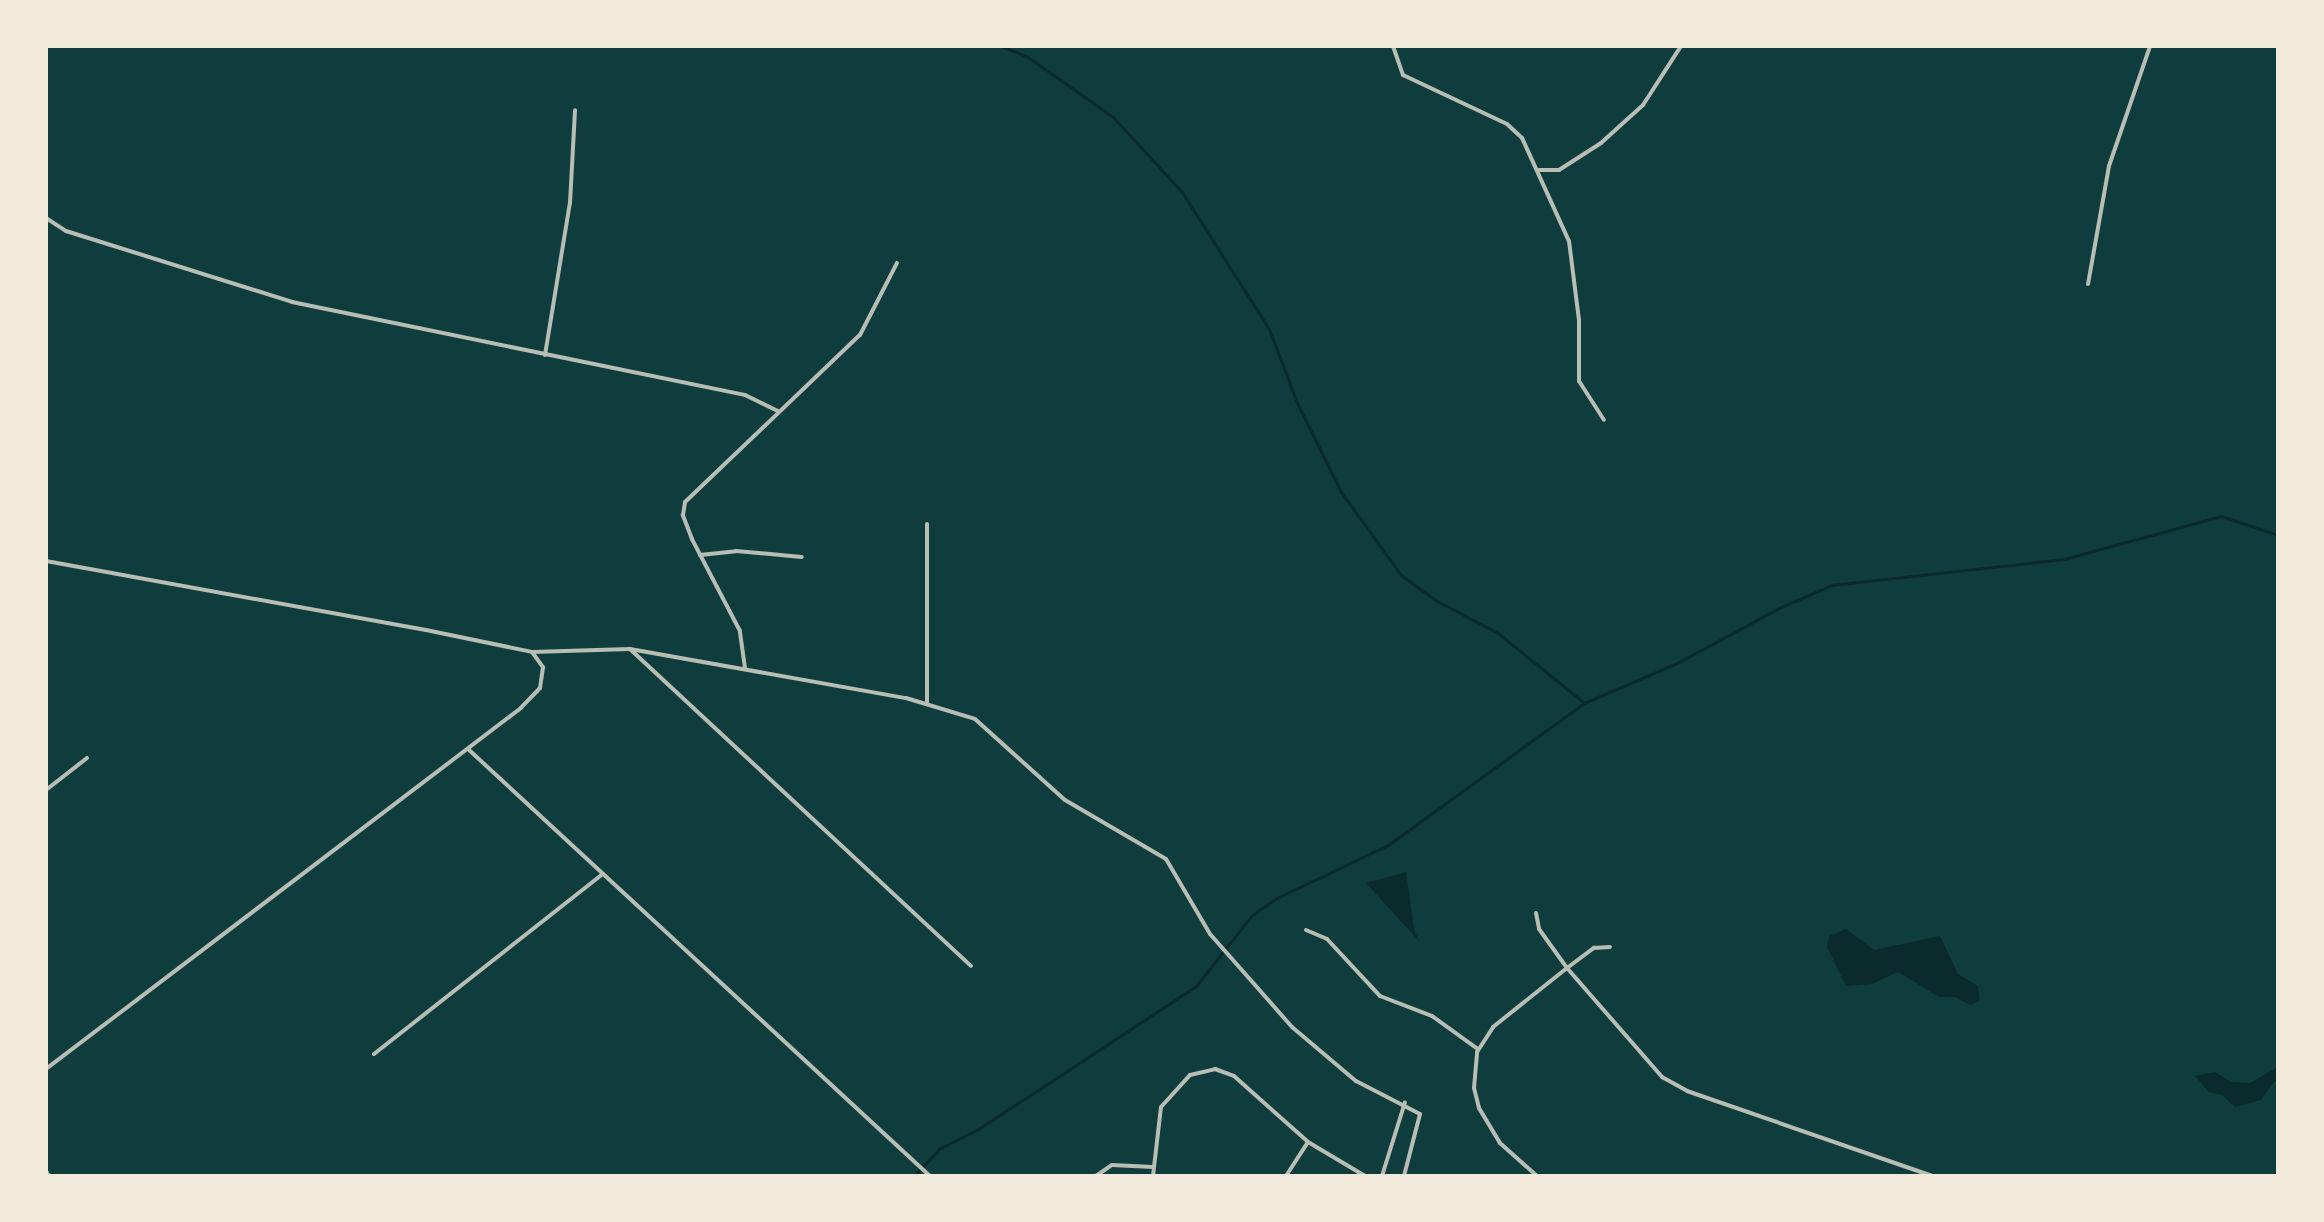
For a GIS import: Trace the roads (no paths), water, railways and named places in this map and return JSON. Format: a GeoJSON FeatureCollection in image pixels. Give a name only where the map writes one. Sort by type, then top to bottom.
{"type":"FeatureCollection","features":[{"type":"Feature","properties":{"kind":"street"},"geometry":{"type":"LineString","coordinates":[[1393,46],[1403,75],[1517,131],[1539,170],[1569,241],[1579,320],[1579,381],[1604,420]]}},
{"type":"Feature","properties":{"kind":"street"},"geometry":{"type":"LineString","coordinates":[[1539,170],[1559,170],[1601,143],[1643,105],[1681,46]]}},
{"type":"Feature","properties":{"kind":"street"},"geometry":{"type":"LineString","coordinates":[[2088,284],[2109,166],[2150,46]]}},
{"type":"Feature","properties":{"kind":"street"},"geometry":{"type":"LineString","coordinates":[[545,355],[570,203],[575,110]]}},
{"type":"Feature","properties":{"kind":"street"},"geometry":{"type":"LineString","coordinates":[[46,218],[66,231],[292,302],[753,397],[778,411]]}},
{"type":"Feature","properties":{"kind":"street"},"geometry":{"type":"LineString","coordinates":[[745,668],[740,631],[685,522],[685,502],[860,335],[897,263]]}},
{"type":"Feature","properties":{"kind":"street"},"geometry":{"type":"LineString","coordinates":[[927,524],[927,702]]}},
{"type":"Feature","properties":{"kind":"street"},"geometry":{"type":"LineString","coordinates":[[700,555],[736,551],[802,557]]}},
{"type":"Feature","properties":{"kind":"street"},"geometry":{"type":"LineString","coordinates":[[46,561],[532,652],[630,649],[745,668],[927,702],[975,719],[1065,800],[1166,859],[1210,934],[1246,969],[1292,1027],[1356,1081],[1405,1102],[1421,1119],[1404,1176]]}},
{"type":"Feature","properties":{"kind":"street"},"geometry":{"type":"LineString","coordinates":[[630,649],[971,966]]}},
{"type":"Feature","properties":{"kind":"street"},"geometry":{"type":"LineString","coordinates":[[46,1069],[468,749],[540,688],[543,667],[532,652]]}},
{"type":"Feature","properties":{"kind":"street"},"geometry":{"type":"LineString","coordinates":[[468,749],[930,1176]]}},
{"type":"Feature","properties":{"kind":"street"},"geometry":{"type":"LineString","coordinates":[[46,790],[87,758]]}},
{"type":"Feature","properties":{"kind":"street"},"geometry":{"type":"LineString","coordinates":[[374,1054],[603,874]]}},
{"type":"Feature","properties":{"kind":"street"},"geometry":{"type":"LineString","coordinates":[[1536,913],[1539,929],[1567,968],[1644,1061],[1687,1091],[1932,1176]]}},
{"type":"Feature","properties":{"kind":"street"},"geometry":{"type":"LineString","coordinates":[[1306,930],[1327,939],[1380,996],[1432,1016],[1478,1049]]}},
{"type":"Feature","properties":{"kind":"street"},"geometry":{"type":"LineString","coordinates":[[1537,1176],[1500,1143],[1479,1108],[1474,1079],[1478,1049],[1493,1027],[1567,968],[1594,948],[1610,947]]}},
{"type":"Feature","properties":{"kind":"street"},"geometry":{"type":"LineString","coordinates":[[1153,1176],[1161,1107],[1190,1075],[1215,1069],[1234,1076],[1308,1142],[1365,1176]]}},
{"type":"Feature","properties":{"kind":"street"},"geometry":{"type":"LineString","coordinates":[[1382,1176],[1405,1102]]}},
{"type":"Feature","properties":{"kind":"street"},"geometry":{"type":"LineString","coordinates":[[1286,1176],[1308,1142]]}},
{"type":"Feature","properties":{"kind":"street"},"geometry":{"type":"LineString","coordinates":[[1096,1176],[1112,1165],[1153,1167]]}},
{"type":"Feature","properties":{"kind":"water"},"geometry":{"type":"Polygon","coordinates":[[[1406,872],[1414,929],[1419,941],[1366,883],[1406,872]]]}},
{"type":"Feature","properties":{"kind":"water"},"geometry":{"type":"Polygon","coordinates":[[[1846,929],[1874,950],[1940,936],[1958,974],[1978,986],[1980,1001],[1970,1005],[1955,997],[1939,997],[1898,972],[1872,984],[1846,986],[1827,947],[1829,936],[1846,929]]]}},
{"type":"Feature","properties":{"kind":"water"},"geometry":{"type":"Polygon","coordinates":[[[2278,1067],[2278,1077],[2261,1100],[2235,1107],[2222,1095],[2209,1092],[2195,1076],[2215,1072],[2231,1082],[2250,1083],[2278,1067]]]}},
{"type":"Feature","properties":{"kind":"waterway"},"geometry":{"type":"LineString","coordinates":[[1001,46],[1028,57],[1113,117],[1182,192],[1269,329],[1298,405],[1341,492],[1401,575],[1437,601],[1498,633],[1584,703]]}},
{"type":"Feature","properties":{"kind":"waterway"},"geometry":{"type":"LineString","coordinates":[[914,1176],[939,1149],[980,1128],[1196,986],[1252,915],[1279,897],[1388,845],[1584,703],[1677,663],[1781,607],[1832,585],[2064,559],[2221,516],[2278,535]]}}]}
